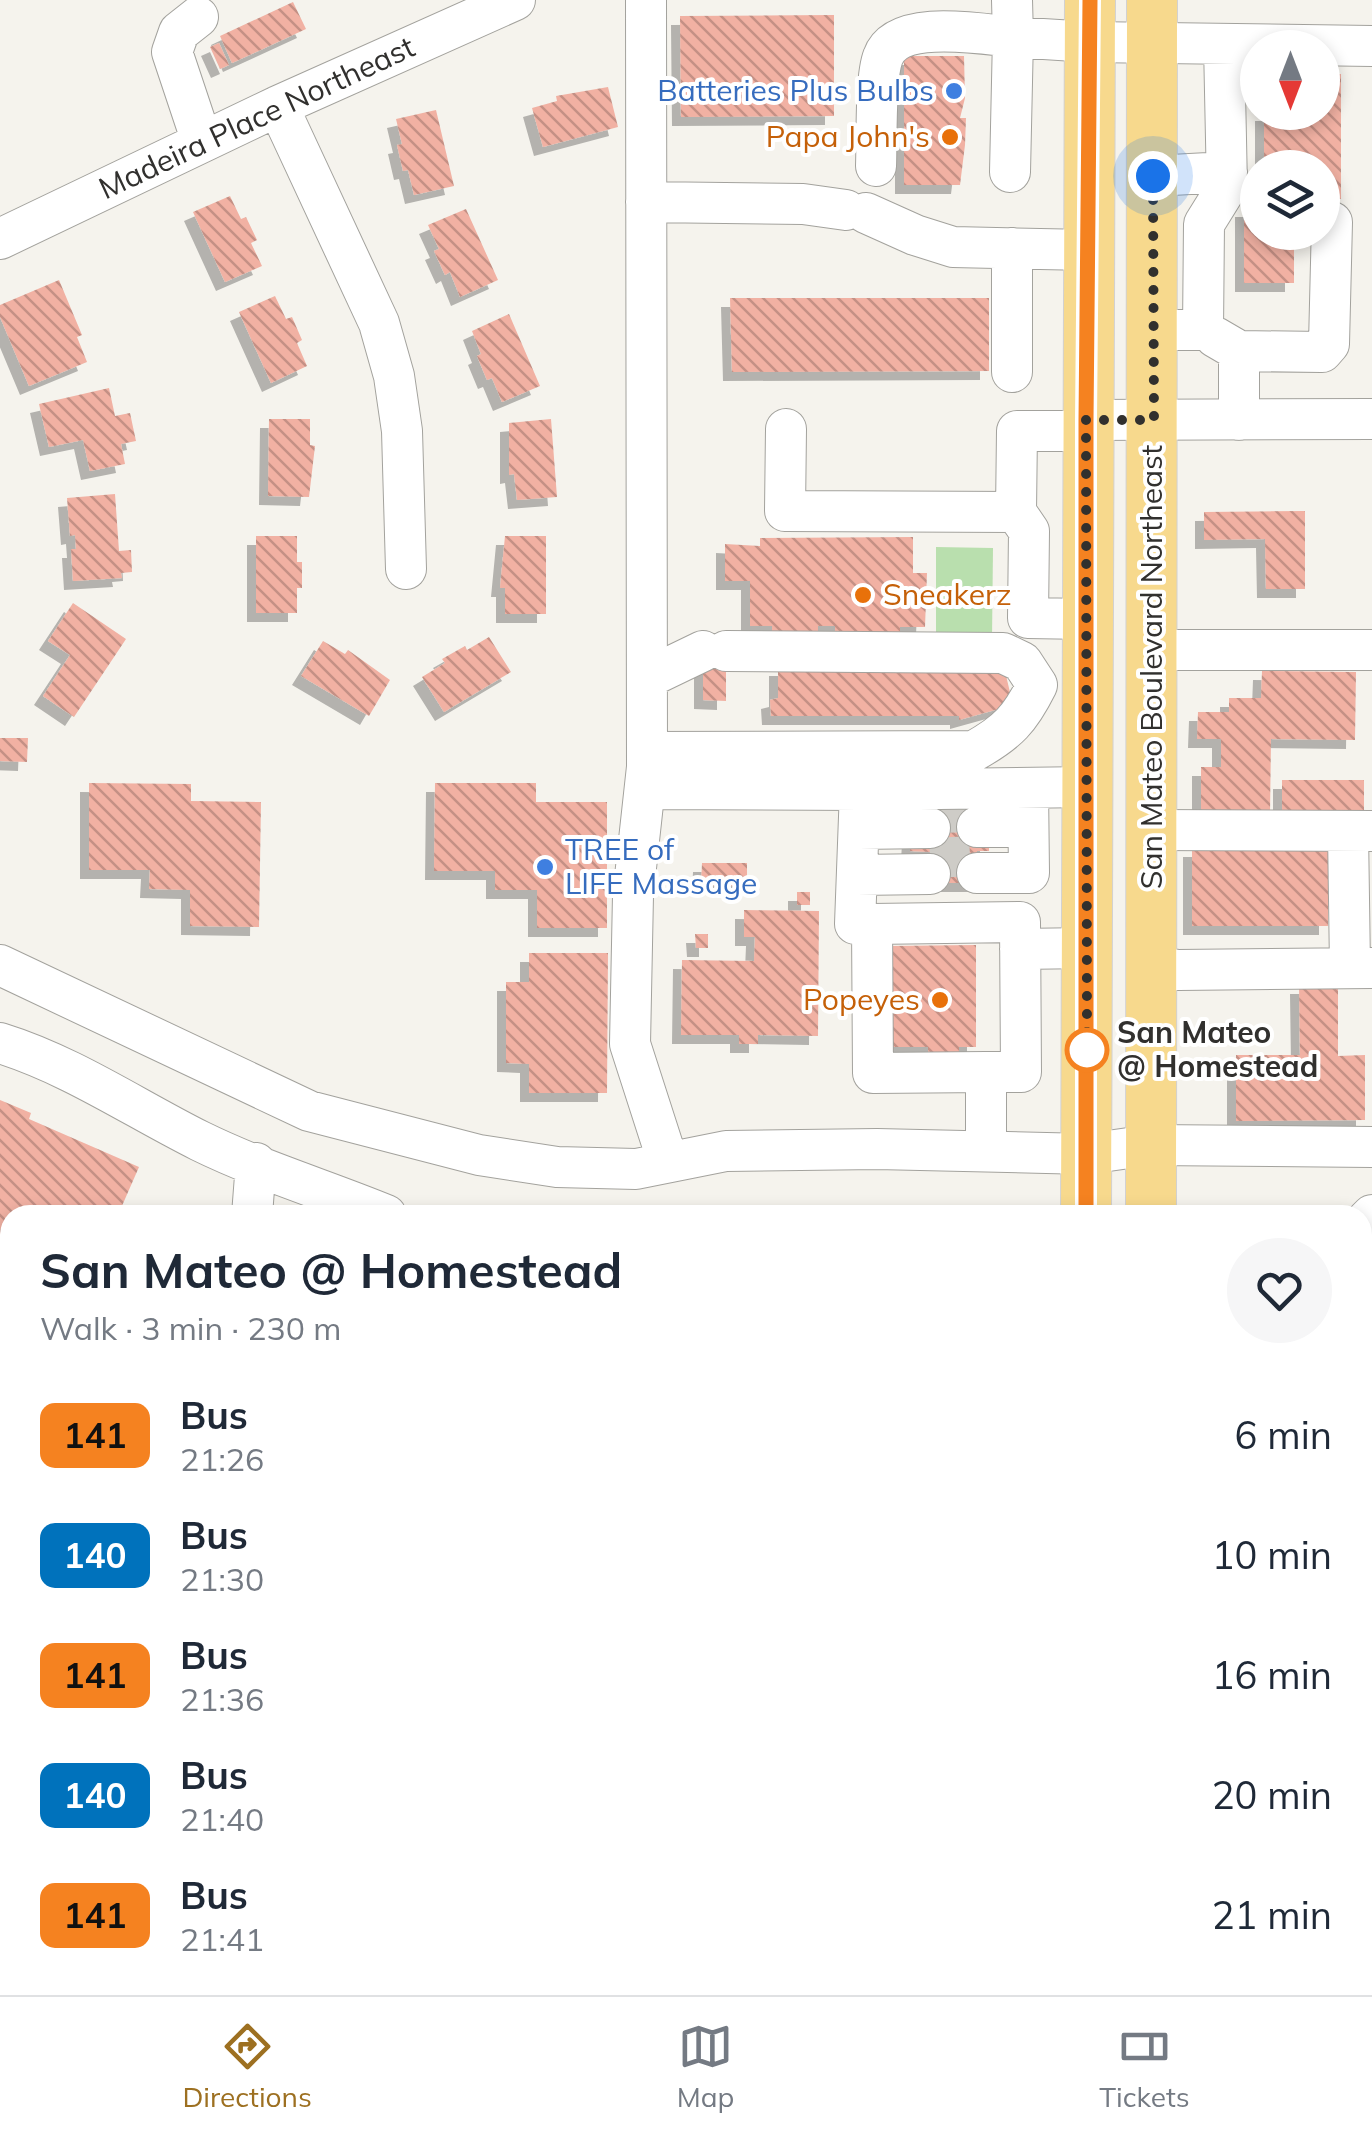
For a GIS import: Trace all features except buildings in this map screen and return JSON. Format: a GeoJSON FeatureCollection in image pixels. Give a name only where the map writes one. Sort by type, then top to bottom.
{"type":"FeatureCollection","features":[{"type":"Feature","properties":{"kind":"main road"},"geometry":{"type":"LineString","coordinates":[[1086,1205],[1087,787],[1042,687],[1086,619],[1090,21]]}},
{"type":"Feature","properties":{"kind":"main road","name":"San Mateo Boulevard Northeast"},"geometry":{"type":"LineString","coordinates":[[1150,1177],[1152,21]]}},
{"type":"Feature","properties":{"kind":"street","name":"Madeira Place Northeast"},"geometry":{"type":"LineString","coordinates":[[0,239],[278,106],[471,8],[516,0]]}},
{"type":"Feature","properties":{"kind":"street"},"geometry":{"type":"LineString","coordinates":[[646,0],[647,770],[633,895],[630,1044],[668,1162]]}},
{"type":"Feature","properties":{"kind":"street"},"geometry":{"type":"LineString","coordinates":[[198,16],[179,32],[172,52],[202,142]]}},
{"type":"Feature","properties":{"kind":"street"},"geometry":{"type":"LineString","coordinates":[[1010,172],[1013,18]]}},
{"type":"Feature","properties":{"kind":"street"},"geometry":{"type":"LineString","coordinates":[[876,166],[883,57],[894,40],[918,32],[1013,18],[1152,21],[1224,44],[1372,46]]}},
{"type":"Feature","properties":{"kind":"street"},"geometry":{"type":"LineString","coordinates":[[1203,330],[1204,224],[1227,188],[1224,44]]}},
{"type":"Feature","properties":{"kind":"street"},"geometry":{"type":"LineString","coordinates":[[278,106],[379,323],[394,376],[402,431],[406,569]]}},
{"type":"Feature","properties":{"kind":"street"},"geometry":{"type":"LineString","coordinates":[[1153,176],[1227,172]]}},
{"type":"Feature","properties":{"kind":"street"},"geometry":{"type":"LineString","coordinates":[[646,202],[803,204],[856,212],[954,247],[1088,250]]}},
{"type":"Feature","properties":{"kind":"street"},"geometry":{"type":"LineString","coordinates":[[1153,228],[1204,224]]}},
{"type":"Feature","properties":{"kind":"street"},"geometry":{"type":"LineString","coordinates":[[1012,248],[1012,372]]}},
{"type":"Feature","properties":{"kind":"street"},"geometry":{"type":"LineString","coordinates":[[1153,330],[1203,330],[1239,352],[1322,352],[1330,344],[1332,250]]}},
{"type":"Feature","properties":{"kind":"street"},"geometry":{"type":"LineString","coordinates":[[1239,352],[1239,420]]}},
{"type":"Feature","properties":{"kind":"street"},"geometry":{"type":"LineString","coordinates":[[1086,619],[1028,618],[1017,430],[1154,420],[1372,419]]}},
{"type":"Feature","properties":{"kind":"street"},"geometry":{"type":"LineString","coordinates":[[786,429],[785,511],[921,511],[1086,532]]}},
{"type":"Feature","properties":{"kind":"street"},"geometry":{"type":"LineString","coordinates":[[1152,650],[1372,650]]}},
{"type":"Feature","properties":{"kind":"street"},"geometry":{"type":"LineString","coordinates":[[647,678],[715,651],[1003,653],[1042,687],[1001,736],[974,751],[647,770]]}},
{"type":"Feature","properties":{"kind":"street"},"geometry":{"type":"LineString","coordinates":[[647,770],[859,833],[930,843],[859,833]]}},
{"type":"Feature","properties":{"kind":"street"},"geometry":{"type":"LineString","coordinates":[[1028,831],[977,842],[1028,831],[1087,787]]}},
{"type":"Feature","properties":{"kind":"street"},"geometry":{"type":"LineString","coordinates":[[1151,966],[1178,970],[1361,967],[1360,831],[1152,830]]}},
{"type":"Feature","properties":{"kind":"street"},"geometry":{"type":"LineString","coordinates":[[859,833],[1028,831],[1087,852]]}},
{"type":"Feature","properties":{"kind":"street"},"geometry":{"type":"LineString","coordinates":[[859,833],[856,924],[1020,922],[1021,1072],[873,1073],[872,924]]}},
{"type":"Feature","properties":{"kind":"street"},"geometry":{"type":"LineString","coordinates":[[1020,949],[1087,948]]}},
{"type":"Feature","properties":{"kind":"street"},"geometry":{"type":"LineString","coordinates":[[0,965],[309,1111],[479,1155],[557,1168],[636,1169],[726,1151],[877,1149],[1087,1154],[1150,1177],[1372,1172]]}},
{"type":"Feature","properties":{"kind":"street"},"geometry":{"type":"LineString","coordinates":[[57,991],[15,1048],[107,1090],[202,1142],[361,1205]]}},
{"type":"Feature","properties":{"kind":"street"},"geometry":{"type":"LineString","coordinates":[[986,1072],[986,1152]]}},
{"type":"Feature","properties":{"kind":"street"},"geometry":{"type":"LineString","coordinates":[[1150,1177],[1372,1147]]}},
{"type":"Feature","properties":{"kind":"street"},"geometry":{"type":"LineString","coordinates":[[253,1205],[256,1163]]}},
{"type":"Feature","properties":{"kind":"green space"},"geometry":{"type":"Polygon","coordinates":[[[936,547],[993,548],[992,639],[936,638],[936,547]]]}},
{"type":"Feature","properties":{"kind":"tunnel"},"geometry":{"type":"LineString","coordinates":[[931,813],[977,812]]}},
{"type":"Feature","properties":{"kind":"tunnel"},"geometry":{"type":"LineString","coordinates":[[930,858],[977,856]]}},
{"type":"Feature","properties":{"kind":"bus line","name":"141"},"geometry":{"type":"LineString","coordinates":[[1086,1205],[1090,0]]}},
{"type":"Feature","properties":{"kind":"place","name":"Batteries Plus Bulbs"},"geometry":{"type":"Point","coordinates":[954,91]}},
{"type":"Feature","properties":{"kind":"place","name":"Papa John's"},"geometry":{"type":"Point","coordinates":[950,137]}},
{"type":"Feature","properties":{"kind":"place","name":"Sneakerz"},"geometry":{"type":"Point","coordinates":[863,595]}},
{"type":"Feature","properties":{"kind":"place","name":"TREE of LIFE Massage"},"geometry":{"type":"Point","coordinates":[545,867]}},
{"type":"Feature","properties":{"kind":"place","name":"Popeyes"},"geometry":{"type":"Point","coordinates":[940,1000]}},
{"type":"Feature","properties":{"kind":"place","name":"San Mateo @ Homestead"},"geometry":{"type":"Point","coordinates":[1087,1050]}},
{"type":"Feature","properties":{"kind":"route"},"geometry":{"type":"LineString","coordinates":[[1087,1050],[1086,420],[1154,420],[1153,176]]}}]}
